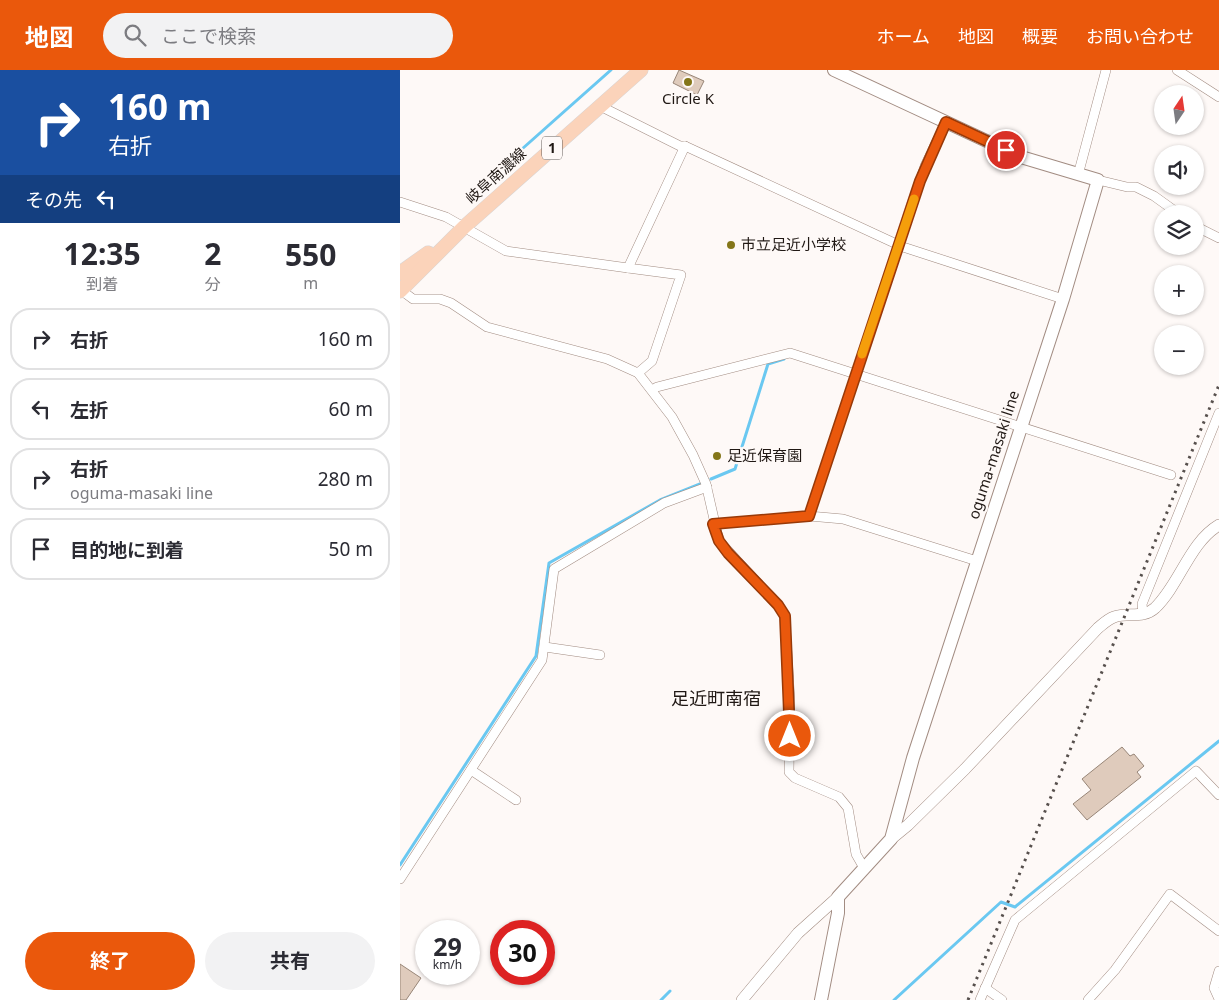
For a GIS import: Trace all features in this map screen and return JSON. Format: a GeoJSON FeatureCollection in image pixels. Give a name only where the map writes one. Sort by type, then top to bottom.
{"type":"FeatureCollection","features":[{"type":"Feature","properties":{"kind":"main road","name":"岐阜南濃線"},"geometry":{"type":"LineString","coordinates":[[400,291],[464,227],[641,70]]}},
{"type":"Feature","properties":{"kind":"main road"},"geometry":{"type":"LineString","coordinates":[[834,70],[876,92],[1021,157],[1098,180]]}},
{"type":"Feature","properties":{"kind":"main road","name":"oguma-masaki line"},"geometry":{"type":"LineString","coordinates":[[838,897],[891,839],[917,743],[1063,299],[1098,180]]}},
{"type":"Feature","properties":{"kind":"main road","name":"岐阜南濃線"},"geometry":{"type":"LineString","coordinates":[[400,272],[420,260],[450,234],[464,227]]}},
{"type":"Feature","properties":{"kind":"main road"},"geometry":{"type":"LineString","coordinates":[[821,1000],[838,912],[838,897]]}},
{"type":"Feature","properties":{"kind":"street"},"geometry":{"type":"LineString","coordinates":[[1078,175],[1106,70]]}},
{"type":"Feature","properties":{"kind":"street"},"geometry":{"type":"LineString","coordinates":[[1177,70],[1219,97]]}},
{"type":"Feature","properties":{"kind":"street"},"geometry":{"type":"LineString","coordinates":[[600,106],[680,146],[685,146],[898,244],[1063,299]]}},
{"type":"Feature","properties":{"kind":"street"},"geometry":{"type":"LineString","coordinates":[[809,516],[925,166],[946,122]]}},
{"type":"Feature","properties":{"kind":"street"},"geometry":{"type":"LineString","coordinates":[[628,268],[685,146]]}},
{"type":"Feature","properties":{"kind":"street"},"geometry":{"type":"LineString","coordinates":[[1098,180],[1126,187],[1136,187],[1166,205]]}},
{"type":"Feature","properties":{"kind":"street"},"geometry":{"type":"LineString","coordinates":[[400,202],[446,217],[506,250],[681,275],[652,361],[638,373]]}},
{"type":"Feature","properties":{"kind":"street"},"geometry":{"type":"LineString","coordinates":[[1204,230],[1219,238]]}},
{"type":"Feature","properties":{"kind":"street"},"geometry":{"type":"LineString","coordinates":[[400,291],[413,298],[440,299],[451,303],[487,327],[607,359],[638,373],[652,390],[683,436],[707,488],[713,524],[719,541],[778,605],[785,616],[790,701],[789,772],[795,778],[838,797],[848,808],[856,854],[864,868]]}},
{"type":"Feature","properties":{"kind":"street"},"geometry":{"type":"LineString","coordinates":[[652,390],[657,387],[790,353],[856,372],[1171,475]]}},
{"type":"Feature","properties":{"kind":"street"},"geometry":{"type":"LineString","coordinates":[[1143,614],[1142,604],[1219,413]]}},
{"type":"Feature","properties":{"kind":"street"},"geometry":{"type":"LineString","coordinates":[[400,879],[542,660],[554,569],[664,503],[707,488]]}},
{"type":"Feature","properties":{"kind":"street"},"geometry":{"type":"LineString","coordinates":[[713,524],[809,516],[843,519],[977,560]]}},
{"type":"Feature","properties":{"kind":"street"},"geometry":{"type":"LineString","coordinates":[[891,839],[908,826],[965,769],[1098,628],[1115,617],[1149,612],[1160,602],[1194,552],[1214,528],[1219,525]]}},
{"type":"Feature","properties":{"kind":"street"},"geometry":{"type":"LineString","coordinates":[[545,647],[600,656]]}},
{"type":"Feature","properties":{"kind":"street"},"geometry":{"type":"LineString","coordinates":[[471,770],[516,800]]}},
{"type":"Feature","properties":{"kind":"street"},"geometry":{"type":"LineString","coordinates":[[980,1000],[1015,920],[1196,771],[1219,795]]}},
{"type":"Feature","properties":{"kind":"street"},"geometry":{"type":"LineString","coordinates":[[1088,1000],[1115,970],[1170,894],[1219,931]]}},
{"type":"Feature","properties":{"kind":"street"},"geometry":{"type":"LineString","coordinates":[[742,1000],[798,933],[838,897]]}},
{"type":"Feature","properties":{"kind":"street"},"geometry":{"type":"LineString","coordinates":[[1219,971],[1214,988],[1219,999]]}},
{"type":"Feature","properties":{"kind":"street"},"geometry":{"type":"LineString","coordinates":[[985,988],[1002,1000]]}},
{"type":"Feature","properties":{"kind":"building","name":"Circle K"},"geometry":{"type":"Polygon","coordinates":[[[679,70],[704,81],[697,95],[673,83],[679,70]]]}},
{"type":"Feature","properties":{"kind":"building"},"geometry":{"type":"Polygon","coordinates":[[[1122,747],[1130,756],[1134,754],[1144,766],[1137,772],[1141,777],[1087,820],[1073,804],[1091,790],[1082,779],[1122,747]]]}},
{"type":"Feature","properties":{"kind":"building"},"geometry":{"type":"Polygon","coordinates":[[[400,964],[415,974],[416,985],[406,1000],[400,1000],[400,964]]]}},
{"type":"Feature","properties":{"kind":"waterway"},"geometry":{"type":"LineString","coordinates":[[522,149],[611,70]]}},
{"type":"Feature","properties":{"kind":"waterway"},"geometry":{"type":"LineString","coordinates":[[711,479],[735,469],[768,364],[784,359]]}},
{"type":"Feature","properties":{"kind":"waterway"},"geometry":{"type":"LineString","coordinates":[[400,865],[536,656],[549,563],[660,500],[700,484]]}},
{"type":"Feature","properties":{"kind":"waterway"},"geometry":{"type":"LineString","coordinates":[[894,1000],[1001,902],[1015,907],[1219,741]]}},
{"type":"Feature","properties":{"kind":"waterway"},"geometry":{"type":"LineString","coordinates":[[661,1000],[670,991]]}},
{"type":"Feature","properties":{"kind":"railway"},"geometry":{"type":"LineString","coordinates":[[968,1000],[1219,385]]}},
{"type":"Feature","properties":{"kind":"slow traffic"},"geometry":{"type":"LineString","coordinates":[[862,354],[914,199]]}},
{"type":"Feature","properties":{"kind":"place","name":"Circle K"},"geometry":{"type":"Point","coordinates":[688,82]}},
{"type":"Feature","properties":{"kind":"place","name":"市立足近小学校"},"geometry":{"type":"Point","coordinates":[731,245]}},
{"type":"Feature","properties":{"kind":"place","name":"足近保育園"},"geometry":{"type":"Point","coordinates":[717,456]}},
{"type":"Feature","properties":{"kind":"district","name":"足近町南宿"},"geometry":{"type":"Point","coordinates":[716,699]}},
{"type":"Feature","properties":{"kind":"route"},"geometry":{"type":"LineString","coordinates":[[790,736],[785,616],[778,605],[728,553],[719,541],[713,524],[809,516],[925,166],[946,122],[1006,150]]}}]}
